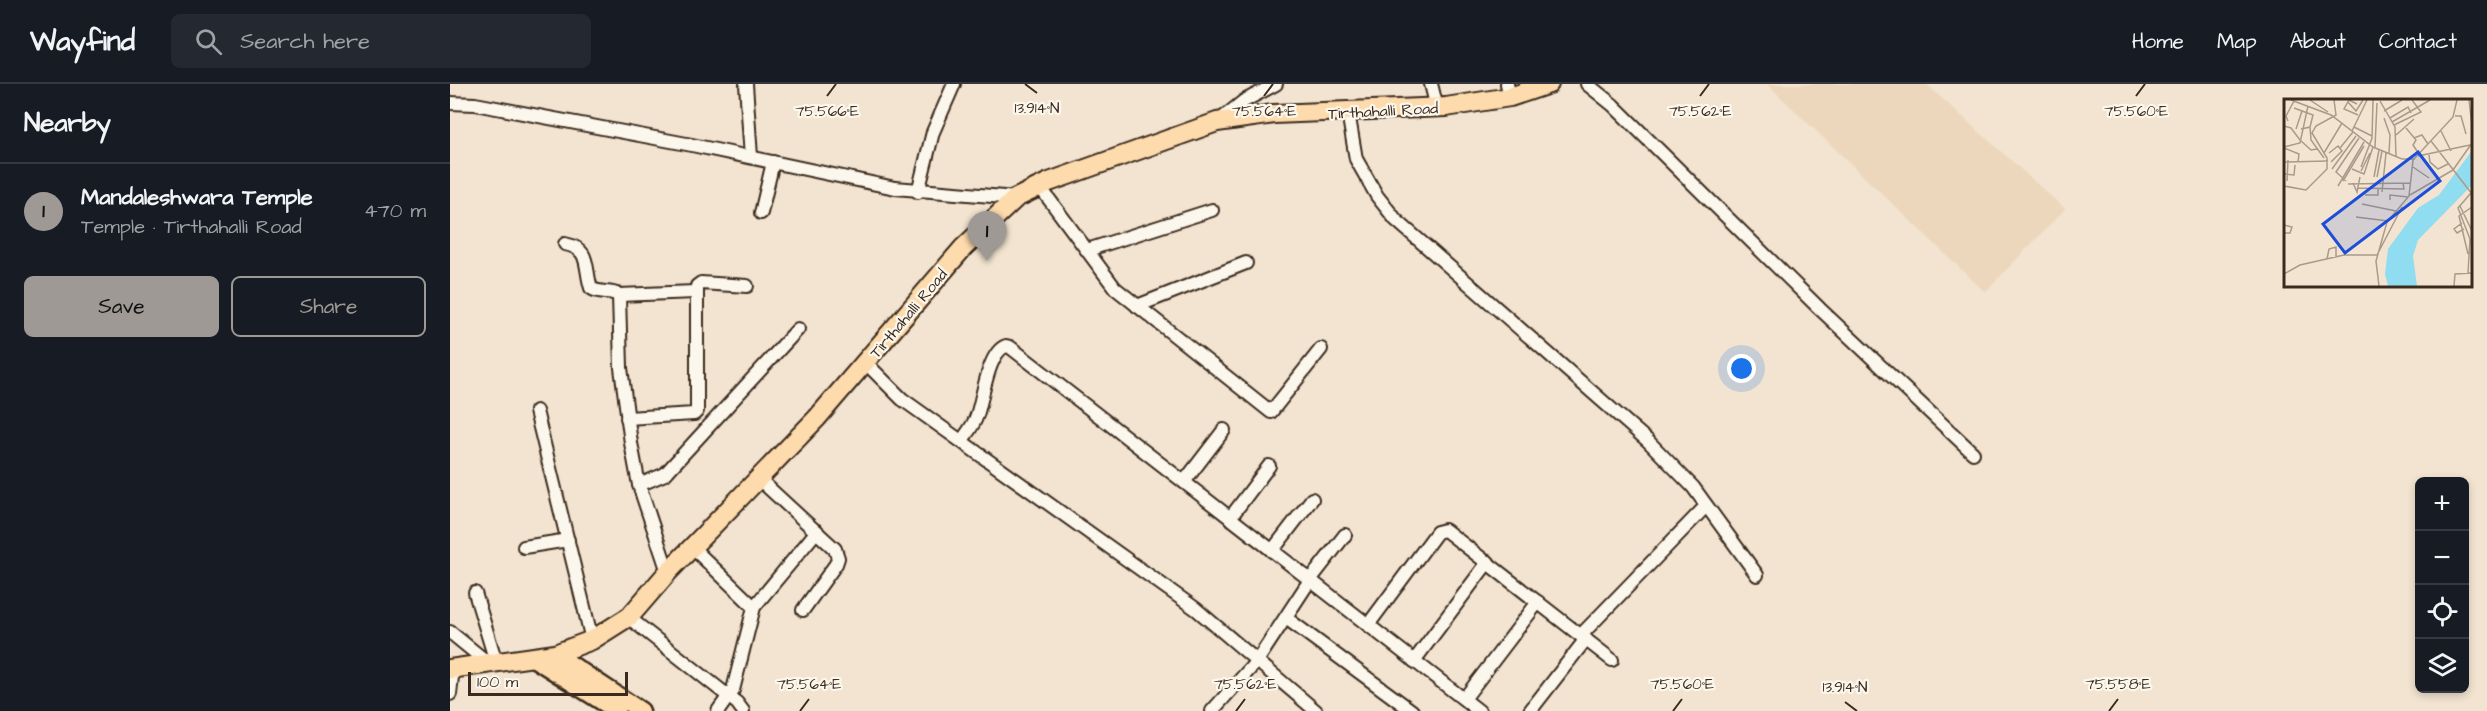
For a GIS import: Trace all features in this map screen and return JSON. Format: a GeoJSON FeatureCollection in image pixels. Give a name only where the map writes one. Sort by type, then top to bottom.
{"type":"FeatureCollection","features":[{"type":"Feature","properties":{"kind":"highway","name":"Tirthahalli Road"},"geometry":{"type":"LineString","coordinates":[[451,668],[555,654],[592,640],[628,617],[866,363],[963,248],[1016,198],[1040,187],[1217,122],[1275,114],[1437,108],[1508,90],[1549,84]]}},
{"type":"Feature","properties":{"kind":"main road"},"geometry":{"type":"LineString","coordinates":[[555,654],[641,711]]}},
{"type":"Feature","properties":{"kind":"main road"},"geometry":{"type":"LineString","coordinates":[[533,658],[617,711]]}},
{"type":"Feature","properties":{"kind":"street"},"geometry":{"type":"LineString","coordinates":[[746,84],[751,157]]}},
{"type":"Feature","properties":{"kind":"street"},"geometry":{"type":"LineString","coordinates":[[918,192],[933,132],[954,84]]}},
{"type":"Feature","properties":{"kind":"street"},"geometry":{"type":"LineString","coordinates":[[1217,122],[1244,101],[1276,84]]}},
{"type":"Feature","properties":{"kind":"street"},"geometry":{"type":"LineString","coordinates":[[1431,84],[1437,108]]}},
{"type":"Feature","properties":{"kind":"street"},"geometry":{"type":"LineString","coordinates":[[1587,84],[1613,105],[1820,309],[1973,453]]}},
{"type":"Feature","properties":{"kind":"street"},"geometry":{"type":"LineString","coordinates":[[450,103],[475,104],[918,192],[1016,198]]}},
{"type":"Feature","properties":{"kind":"street"},"geometry":{"type":"LineString","coordinates":[[1348,112],[1356,159],[1377,196],[1396,219],[1648,441],[1693,487],[1757,575]]}},
{"type":"Feature","properties":{"kind":"street"},"geometry":{"type":"LineString","coordinates":[[761,213],[773,162]]}},
{"type":"Feature","properties":{"kind":"street"},"geometry":{"type":"LineString","coordinates":[[1040,187],[1107,281],[1271,412],[1321,349]]}},
{"type":"Feature","properties":{"kind":"street"},"geometry":{"type":"LineString","coordinates":[[1087,250],[1212,210]]}},
{"type":"Feature","properties":{"kind":"street"},"geometry":{"type":"LineString","coordinates":[[565,244],[576,246],[583,251],[591,288],[596,291],[612,291],[619,295],[695,292]]}},
{"type":"Feature","properties":{"kind":"street"},"geometry":{"type":"LineString","coordinates":[[1137,306],[1246,263]]}},
{"type":"Feature","properties":{"kind":"street"},"geometry":{"type":"LineString","coordinates":[[627,418],[694,414],[697,411],[695,292],[701,283],[747,286]]}},
{"type":"Feature","properties":{"kind":"street"},"geometry":{"type":"LineString","coordinates":[[619,295],[621,368],[627,418],[639,485],[668,572]]}},
{"type":"Feature","properties":{"kind":"street"},"geometry":{"type":"LineString","coordinates":[[639,485],[665,474],[798,329]]}},
{"type":"Feature","properties":{"kind":"street"},"geometry":{"type":"LineString","coordinates":[[962,440],[977,417],[984,387],[998,350],[1006,346],[1479,711]]}},
{"type":"Feature","properties":{"kind":"street"},"geometry":{"type":"LineString","coordinates":[[866,363],[902,399],[1196,609],[1316,711]]}},
{"type":"Feature","properties":{"kind":"street"},"geometry":{"type":"LineString","coordinates":[[536,411],[592,640]]}},
{"type":"Feature","properties":{"kind":"street"},"geometry":{"type":"LineString","coordinates":[[1184,482],[1224,430]]}},
{"type":"Feature","properties":{"kind":"street"},"geometry":{"type":"LineString","coordinates":[[1230,518],[1269,466]]}},
{"type":"Feature","properties":{"kind":"street"},"geometry":{"type":"LineString","coordinates":[[759,479],[817,531],[835,549],[838,558],[802,610]]}},
{"type":"Feature","properties":{"kind":"street"},"geometry":{"type":"LineString","coordinates":[[1272,551],[1312,499]]}},
{"type":"Feature","properties":{"kind":"street"},"geometry":{"type":"LineString","coordinates":[[1530,711],[1584,637],[1706,506]]}},
{"type":"Feature","properties":{"kind":"street"},"geometry":{"type":"LineString","coordinates":[[1368,625],[1440,530],[1445,530],[1612,660]]}},
{"type":"Feature","properties":{"kind":"street"},"geometry":{"type":"LineString","coordinates":[[718,711],[733,690],[754,607],[817,531]]}},
{"type":"Feature","properties":{"kind":"street"},"geometry":{"type":"LineString","coordinates":[[1212,711],[1257,662],[1310,580],[1345,535]]}},
{"type":"Feature","properties":{"kind":"street"},"geometry":{"type":"LineString","coordinates":[[524,547],[568,540]]}},
{"type":"Feature","properties":{"kind":"street"},"geometry":{"type":"LineString","coordinates":[[693,548],[754,607]]}},
{"type":"Feature","properties":{"kind":"street"},"geometry":{"type":"LineString","coordinates":[[1414,661],[1488,562]]}},
{"type":"Feature","properties":{"kind":"street"},"geometry":{"type":"LineString","coordinates":[[475,592],[492,662]]}},
{"type":"Feature","properties":{"kind":"street"},"geometry":{"type":"LineString","coordinates":[[1464,699],[1538,602]]}},
{"type":"Feature","properties":{"kind":"street"},"geometry":{"type":"LineString","coordinates":[[628,617],[737,703],[743,711]]}},
{"type":"Feature","properties":{"kind":"street"},"geometry":{"type":"LineString","coordinates":[[1286,618],[1412,711]]}},
{"type":"Feature","properties":{"kind":"street"},"geometry":{"type":"LineString","coordinates":[[450,632],[492,662]]}},
{"type":"Feature","properties":{"kind":"street"},"geometry":{"type":"LineString","coordinates":[[450,694],[451,668]]}},
{"type":"Feature","properties":{"kind":"shaded area"},"geometry":{"type":"Polygon","coordinates":[[[1767,84],[1926,84],[2065,209],[1985,292],[1767,84]]]}},
{"type":"Feature","properties":{"kind":"place","name":"Mandaleshwara Temple"},"geometry":{"type":"Point","coordinates":[987,261]}}]}
